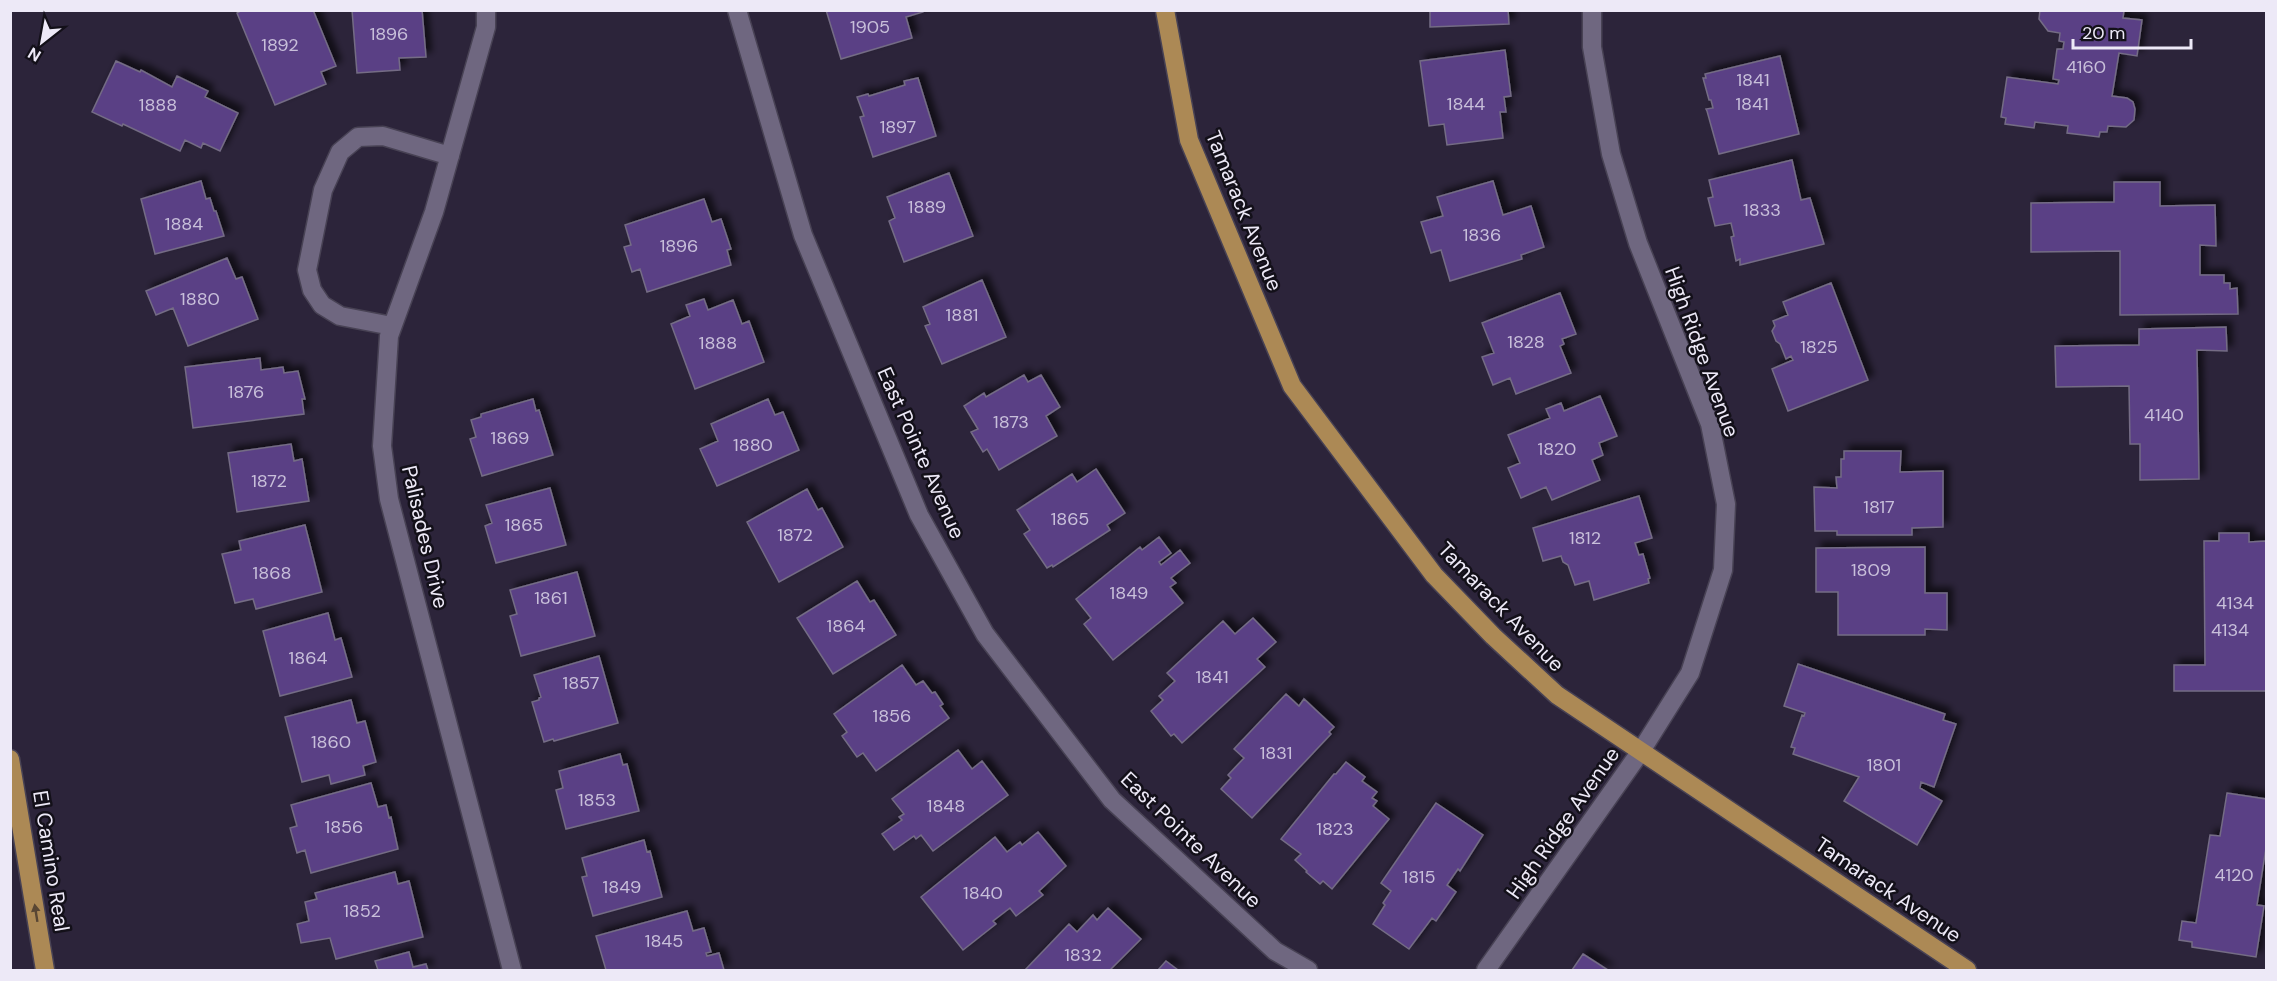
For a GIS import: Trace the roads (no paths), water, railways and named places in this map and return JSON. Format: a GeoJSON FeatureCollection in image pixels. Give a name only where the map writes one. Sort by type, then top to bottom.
{"type":"FeatureCollection","features":[{"type":"Feature","properties":{"kind":"main road","name":"Tamarack Avenue"},"geometry":{"type":"LineString","coordinates":[[1165,10],[1189,140],[1292,386],[1434,575],[1493,636],[1557,695],[1967,970]]}},
{"type":"Feature","properties":{"kind":"main road","name":"El Camino Real"},"geometry":{"type":"LineString","coordinates":[[10,759],[45,970]]}},
{"type":"Feature","properties":{"kind":"street","name":"Palisades Drive"},"geometry":{"type":"LineString","coordinates":[[486,10],[486,27],[435,212],[388,336],[382,446],[389,499],[512,970]]}},
{"type":"Feature","properties":{"kind":"street","name":"East Pointe Avenue"},"geometry":{"type":"LineString","coordinates":[[737,10],[803,235],[919,515],[986,634],[1112,800],[1275,951],[1308,970]]}},
{"type":"Feature","properties":{"kind":"street","name":"High Ridge Avenue"},"geometry":{"type":"LineString","coordinates":[[1486,970],[1641,751],[1690,673],[1723,570],[1726,504],[1710,424],[1638,243],[1611,154],[1592,47],[1592,10]]}},
{"type":"Feature","properties":{"kind":"street"},"geometry":{"type":"LineString","coordinates":[[392,326],[340,316],[322,305],[312,290],[307,270],[322,190],[340,152],[358,137],[383,136],[450,156]]}}]}
